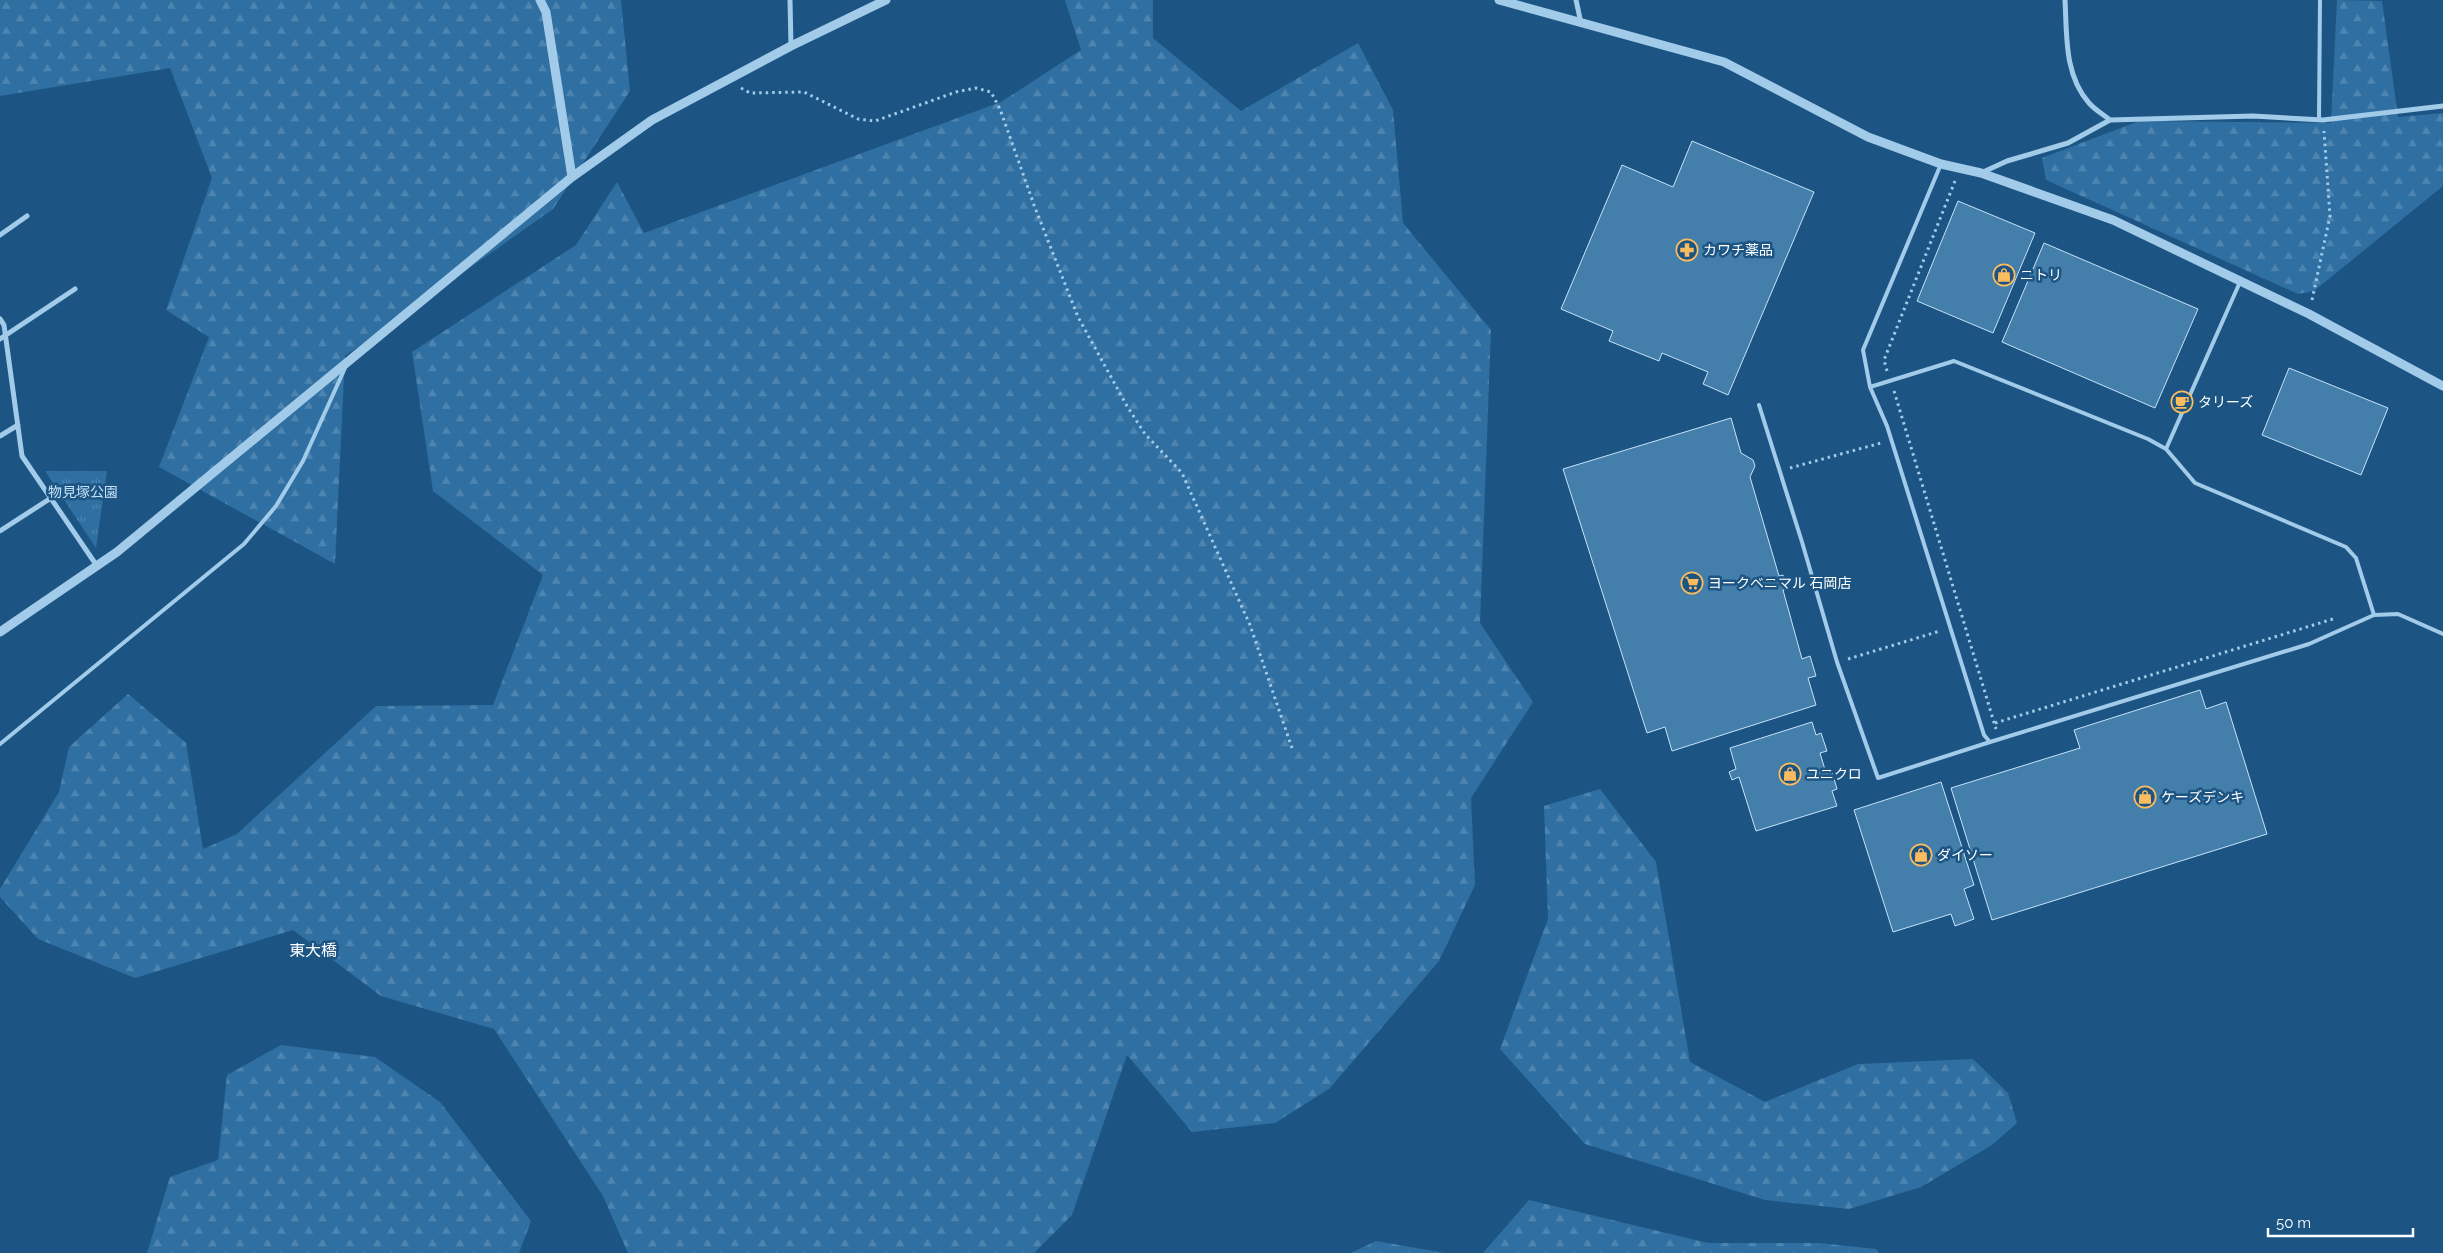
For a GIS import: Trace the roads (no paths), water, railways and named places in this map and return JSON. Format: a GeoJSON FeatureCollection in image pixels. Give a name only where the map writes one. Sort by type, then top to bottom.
{"type":"FeatureCollection","features":[{"type":"Feature","properties":{"kind":"street"},"geometry":{"type":"LineString","coordinates":[[540,0],[546,12],[572,177]]}},
{"type":"Feature","properties":{"kind":"street"},"geometry":{"type":"LineString","coordinates":[[790,0],[791,46]]}},
{"type":"Feature","properties":{"kind":"street"},"geometry":{"type":"LineString","coordinates":[[0,632],[117,552],[572,177],[652,120],[791,46],[886,0]]}},
{"type":"Feature","properties":{"kind":"street"},"geometry":{"type":"LineString","coordinates":[[1499,0],[1724,62],[1868,136],[1941,164],[1981,173],[2113,220],[2308,314],[2443,386]]}},
{"type":"Feature","properties":{"kind":"street"},"geometry":{"type":"LineString","coordinates":[[1576,0],[1581,23]]}},
{"type":"Feature","properties":{"kind":"street"},"geometry":{"type":"LineString","coordinates":[[2064,0],[2070,65],[2077,87],[2090,104],[2110,120]]}},
{"type":"Feature","properties":{"kind":"street"},"geometry":{"type":"LineString","coordinates":[[1981,173],[2007,161],[2068,143],[2110,120],[2253,116],[2321,120],[2443,106]]}},
{"type":"Feature","properties":{"kind":"street"},"geometry":{"type":"LineString","coordinates":[[0,235],[27,216]]}},
{"type":"Feature","properties":{"kind":"street"},"geometry":{"type":"LineString","coordinates":[[3,337],[75,289]]}},
{"type":"Feature","properties":{"kind":"street"},"geometry":{"type":"LineString","coordinates":[[0,319],[4,324],[3,337],[22,456],[97,566]]}},
{"type":"Feature","properties":{"kind":"street"},"geometry":{"type":"LineString","coordinates":[[0,436],[18,425]]}},
{"type":"Feature","properties":{"kind":"street"},"geometry":{"type":"LineString","coordinates":[[0,531],[50,498]]}},
{"type":"Feature","properties":{"kind":"lane"},"geometry":{"type":"LineString","coordinates":[[2320,0],[2321,120]]}},
{"type":"Feature","properties":{"kind":"lane"},"geometry":{"type":"LineString","coordinates":[[1941,164],[1863,350],[1870,387],[1892,440],[1984,735],[1990,742]]}},
{"type":"Feature","properties":{"kind":"lane"},"geometry":{"type":"LineString","coordinates":[[2166,449],[2240,280]]}},
{"type":"Feature","properties":{"kind":"lane"},"geometry":{"type":"LineString","coordinates":[[0,744],[244,544],[276,506],[303,461],[348,361]]}},
{"type":"Feature","properties":{"kind":"lane"},"geometry":{"type":"LineString","coordinates":[[1870,387],[1954,361],[2148,439],[2166,449],[2196,483],[2346,547],[2356,558],[2374,615]]}},
{"type":"Feature","properties":{"kind":"lane"},"geometry":{"type":"LineString","coordinates":[[1759,405],[1837,662],[1878,778],[2309,644],[2374,615],[2398,614],[2443,634]]}},
{"type":"Feature","properties":{"kind":"place","name":"カワチ薬品"},"geometry":{"type":"Point","coordinates":[1687,250]}},
{"type":"Feature","properties":{"kind":"place","name":"ニトリ"},"geometry":{"type":"Point","coordinates":[2004,275]}},
{"type":"Feature","properties":{"kind":"place","name":"タリーズ"},"geometry":{"type":"Point","coordinates":[2182,402]}},
{"type":"Feature","properties":{"kind":"place","name":"ヨークベニマル 石岡店"},"geometry":{"type":"Point","coordinates":[1692,583]}},
{"type":"Feature","properties":{"kind":"place","name":"ユニクロ"},"geometry":{"type":"Point","coordinates":[1790,774]}},
{"type":"Feature","properties":{"kind":"place","name":"ケーズデンキ"},"geometry":{"type":"Point","coordinates":[2145,797]}},
{"type":"Feature","properties":{"kind":"place","name":"ダイソー"},"geometry":{"type":"Point","coordinates":[1921,855]}},
{"type":"Feature","properties":{"kind":"district","name":"東大橋"},"geometry":{"type":"Point","coordinates":[313,950]}},
{"type":"Feature","properties":{"kind":"park label","name":"物見塚公園"},"geometry":{"type":"Point","coordinates":[83,492]}}]}
